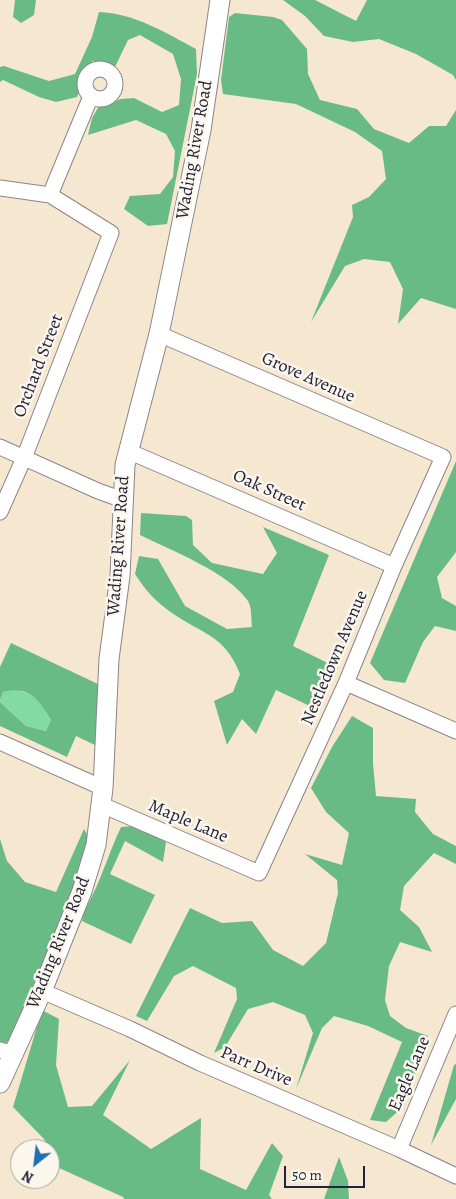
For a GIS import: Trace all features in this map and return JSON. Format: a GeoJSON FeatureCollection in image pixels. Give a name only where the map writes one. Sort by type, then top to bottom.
{"type":"FeatureCollection","features":[{"type":"Feature","properties":{"kind":"main road","name":"Wading River Road"},"geometry":{"type":"LineString","coordinates":[[0,1083],[6,1052],[42,991],[82,892],[96,846],[103,797],[109,659],[120,576],[125,466],[159,334],[201,130],[220,0]]}},
{"type":"Feature","properties":{"kind":"street"},"geometry":{"type":"LineString","coordinates":[[0,188],[50,196],[91,96]]}},
{"type":"Feature","properties":{"kind":"street","name":"Orchard Street"},"geometry":{"type":"LineString","coordinates":[[0,512],[24,458],[111,233],[50,196]]}},
{"type":"Feature","properties":{"kind":"street","name":"Grove Avenue"},"geometry":{"type":"LineString","coordinates":[[159,334],[443,457]]}},
{"type":"Feature","properties":{"kind":"street"},"geometry":{"type":"LineString","coordinates":[[0,447],[98,491],[124,500]]}},
{"type":"Feature","properties":{"kind":"street","name":"Oak Street"},"geometry":{"type":"LineString","coordinates":[[128,451],[394,566]]}},
{"type":"Feature","properties":{"kind":"street","name":"Nestledown Avenue"},"geometry":{"type":"LineString","coordinates":[[259,873],[346,683],[394,566],[443,457]]}},
{"type":"Feature","properties":{"kind":"street"},"geometry":{"type":"LineString","coordinates":[[346,683],[456,731]]}},
{"type":"Feature","properties":{"kind":"street","name":"Maple Lane"},"geometry":{"type":"LineString","coordinates":[[2,748],[259,873]]}},
{"type":"Feature","properties":{"kind":"street","name":"Parr Drive"},"geometry":{"type":"LineString","coordinates":[[42,991],[456,1176]]}},
{"type":"Feature","properties":{"kind":"street","name":"Eagle Lane"},"geometry":{"type":"LineString","coordinates":[[398,1149],[456,1014]]}},
{"type":"Feature","properties":{"kind":"green space"},"geometry":{"type":"Polygon","coordinates":[[[15,0],[36,0],[34,15],[21,23],[13,17],[15,0]]]}},
{"type":"Feature","properties":{"kind":"green space"},"geometry":{"type":"Polygon","coordinates":[[[283,0],[315,0],[356,21],[367,0],[456,0],[456,80],[453,75],[416,54],[379,39],[353,42],[324,36],[305,16],[283,0]]]}},
{"type":"Feature","properties":{"kind":"green space"},"geometry":{"type":"Polygon","coordinates":[[[99,12],[112,13],[137,20],[196,49],[197,74],[167,224],[148,226],[124,209],[130,196],[160,194],[173,177],[175,151],[166,134],[136,120],[88,135],[92,118],[99,106],[121,99],[134,98],[162,112],[179,105],[181,79],[173,54],[140,35],[128,40],[115,67],[106,62],[92,61],[77,97],[56,102],[39,97],[3,80],[0,82],[0,67],[4,66],[49,81],[75,74],[92,37],[99,12]]]}},
{"type":"Feature","properties":{"kind":"green space"},"geometry":{"type":"Polygon","coordinates":[[[235,13],[273,17],[282,20],[307,49],[308,74],[320,100],[357,109],[374,129],[409,143],[429,126],[446,126],[456,110],[456,309],[421,298],[398,324],[403,289],[390,262],[364,259],[345,266],[311,322],[353,217],[352,205],[369,197],[386,179],[382,151],[355,132],[296,104],[223,94],[221,80],[229,17],[235,13]]]}},
{"type":"Feature","properties":{"kind":"green space"},"geometry":{"type":"Polygon","coordinates":[[[456,461],[456,552],[437,577],[442,598],[456,606],[456,631],[435,626],[423,642],[405,683],[384,680],[370,663],[456,461]]]}},
{"type":"Feature","properties":{"kind":"green space"},"geometry":{"type":"Polygon","coordinates":[[[141,513],[186,516],[192,520],[193,545],[212,563],[263,574],[277,553],[263,527],[329,555],[293,646],[338,668],[314,708],[276,690],[256,734],[242,719],[227,745],[214,701],[233,692],[240,674],[234,661],[220,643],[172,613],[151,595],[135,574],[139,556],[158,559],[185,606],[227,629],[252,627],[251,610],[248,601],[239,590],[213,572],[183,555],[140,535],[141,513]]]}},
{"type":"Feature","properties":{"kind":"green space"},"geometry":{"type":"Polygon","coordinates":[[[11,643],[98,684],[97,746],[76,736],[67,757],[0,726],[0,702],[26,726],[46,731],[51,720],[38,701],[28,693],[21,691],[3,692],[0,701],[0,667],[11,643]]]}},
{"type":"Feature","properties":{"kind":"green space"},"geometry":{"type":"Polygon","coordinates":[[[11,690],[20,691],[36,698],[51,720],[46,731],[26,726],[0,702],[3,692],[11,690]]]}},
{"type":"Feature","properties":{"kind":"green space"},"geometry":{"type":"Polygon","coordinates":[[[352,716],[373,728],[373,764],[376,796],[416,799],[415,812],[433,834],[456,846],[456,864],[434,853],[404,886],[400,910],[419,927],[432,952],[400,942],[389,966],[385,1000],[390,1016],[406,1028],[428,1036],[404,1106],[386,1122],[370,1120],[402,1042],[368,1026],[334,1016],[322,1028],[296,1089],[313,1033],[305,1015],[273,1002],[248,1009],[225,1047],[214,1053],[237,999],[236,988],[193,966],[174,976],[147,1021],[136,1016],[190,908],[222,923],[252,921],[273,950],[303,966],[326,943],[338,893],[337,880],[305,854],[342,865],[349,833],[326,812],[311,788],[332,747],[352,716]]]}},
{"type":"Feature","properties":{"kind":"green space"},"geometry":{"type":"Polygon","coordinates":[[[135,826],[166,842],[163,862],[125,841],[110,874],[155,895],[131,944],[82,921],[121,827],[135,826]]]}},
{"type":"Feature","properties":{"kind":"green space"},"geometry":{"type":"Polygon","coordinates":[[[84,829],[90,839],[70,897],[11,1038],[5,1044],[0,1042],[0,839],[7,861],[25,882],[56,892],[84,829]]]}},
{"type":"Feature","properties":{"kind":"green space"},"geometry":{"type":"Polygon","coordinates":[[[42,1010],[59,1019],[56,1065],[68,1107],[92,1106],[130,1060],[103,1115],[151,1149],[201,1118],[200,1169],[246,1190],[272,1143],[283,1156],[269,1195],[272,1199],[124,1199],[60,1168],[60,1139],[44,1139],[13,1107],[42,1010]]]}},
{"type":"Feature","properties":{"kind":"green space"},"geometry":{"type":"Polygon","coordinates":[[[456,1064],[456,1099],[431,1145],[454,1065],[456,1064]]]}},
{"type":"Feature","properties":{"kind":"green space"},"geometry":{"type":"Polygon","coordinates":[[[339,1157],[348,1181],[349,1199],[324,1199],[339,1157]]]}}]}
